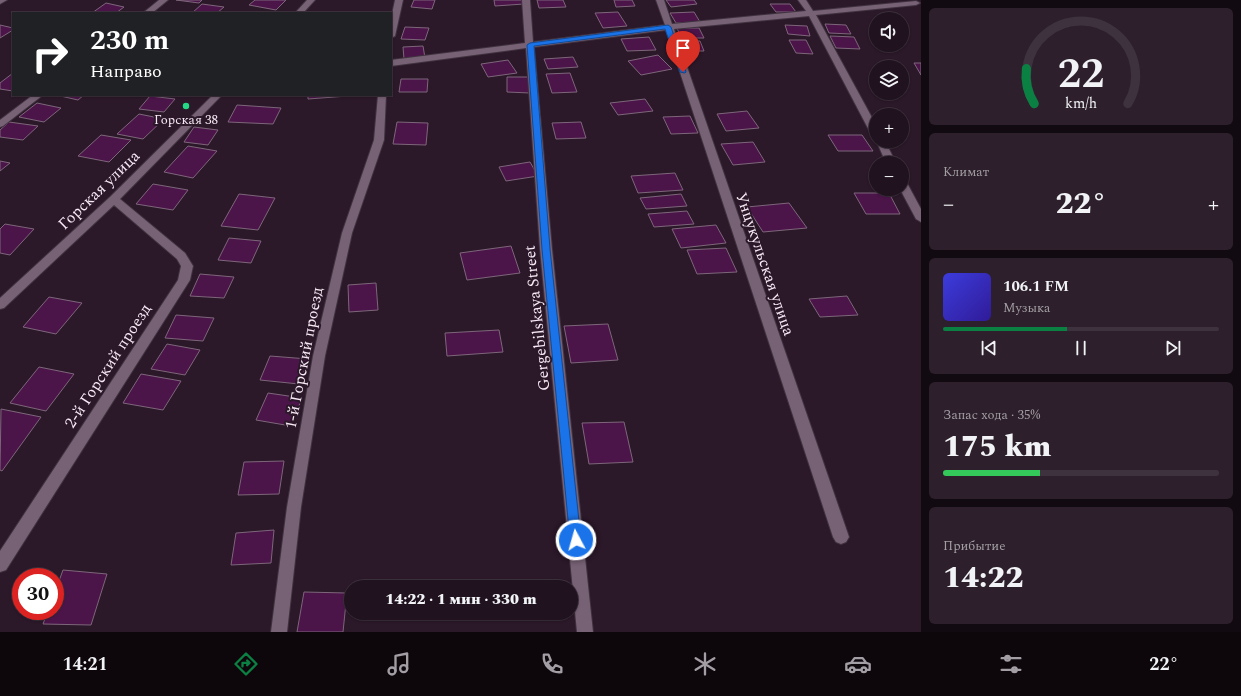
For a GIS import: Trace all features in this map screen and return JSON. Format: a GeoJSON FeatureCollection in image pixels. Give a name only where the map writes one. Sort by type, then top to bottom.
{"type":"FeatureCollection","features":[{"type":"Feature","properties":{"kind":"street"},"geometry":{"type":"LineString","coordinates":[[148,12],[164,0]]}},
{"type":"Feature","properties":{"kind":"street"},"geometry":{"type":"LineString","coordinates":[[299,12],[311,0]]}},
{"type":"Feature","properties":{"kind":"street"},"geometry":{"type":"LineString","coordinates":[[392,32],[399,0]]}},
{"type":"Feature","properties":{"kind":"street","name":"Gergebilskaya Street"},"geometry":{"type":"LineString","coordinates":[[526,0],[547,257],[585,632]]}},
{"type":"Feature","properties":{"kind":"street","name":"Унцукульская улица"},"geometry":{"type":"LineString","coordinates":[[660,0],[841,537]]}},
{"type":"Feature","properties":{"kind":"street"},"geometry":{"type":"LineString","coordinates":[[802,0],[812,14],[869,121]]}},
{"type":"Feature","properties":{"kind":"street"},"geometry":{"type":"LineString","coordinates":[[392,63],[668,27],[812,14],[915,2],[921,10]]}},
{"type":"Feature","properties":{"kind":"street"},"geometry":{"type":"LineString","coordinates":[[0,124],[38,96]]}},
{"type":"Feature","properties":{"kind":"street","name":"Горская улица"},"geometry":{"type":"LineString","coordinates":[[0,306],[114,199],[217,96]]}},
{"type":"Feature","properties":{"kind":"street","name":"1-й Горский проезд"},"geometry":{"type":"LineString","coordinates":[[279,632],[294,507],[319,356],[347,233],[379,140],[382,96]]}},
{"type":"Feature","properties":{"kind":"street"},"geometry":{"type":"LineString","coordinates":[[909,196],[921,219]]}},
{"type":"Feature","properties":{"kind":"street","name":"2-й Горский проезд"},"geometry":{"type":"LineString","coordinates":[[0,566],[184,280],[187,266],[181,256],[114,199]]}},
{"type":"Feature","properties":{"kind":"building"},"geometry":{"type":"Polygon","coordinates":[[[176,0],[202,0],[199,3],[176,0]]]}},
{"type":"Feature","properties":{"kind":"building"},"geometry":{"type":"Polygon","coordinates":[[[255,0],[286,0],[276,10],[249,5],[255,0]]]}},
{"type":"Feature","properties":{"kind":"building"},"geometry":{"type":"Polygon","coordinates":[[[414,0],[435,0],[432,9],[411,7],[414,0]]]}},
{"type":"Feature","properties":{"kind":"building"},"geometry":{"type":"Polygon","coordinates":[[[494,0],[522,0],[524,4],[495,6],[494,0]]]}},
{"type":"Feature","properties":{"kind":"building"},"geometry":{"type":"Polygon","coordinates":[[[537,0],[563,0],[566,7],[539,8],[537,0]]]}},
{"type":"Feature","properties":{"kind":"building"},"geometry":{"type":"Polygon","coordinates":[[[614,0],[632,0],[635,6],[616,7],[614,0]]]}},
{"type":"Feature","properties":{"kind":"building"},"geometry":{"type":"Polygon","coordinates":[[[666,0],[694,0],[697,4],[671,7],[666,0]]]}},
{"type":"Feature","properties":{"kind":"building"},"geometry":{"type":"Polygon","coordinates":[[[106,3],[124,7],[117,12],[93,12],[106,3]]]}},
{"type":"Feature","properties":{"kind":"building"},"geometry":{"type":"Polygon","coordinates":[[[202,4],[224,7],[218,12],[193,12],[202,4]]]}},
{"type":"Feature","properties":{"kind":"building"},"geometry":{"type":"Polygon","coordinates":[[[770,4],[790,4],[796,12],[776,12],[770,4]]]}},
{"type":"Feature","properties":{"kind":"building"},"geometry":{"type":"Polygon","coordinates":[[[618,12],[627,26],[603,28],[595,13],[618,12]]]}},
{"type":"Feature","properties":{"kind":"building"},"geometry":{"type":"Polygon","coordinates":[[[694,12],[700,22],[676,23],[670,13],[694,12]]]}},
{"type":"Feature","properties":{"kind":"building"},"geometry":{"type":"Polygon","coordinates":[[[825,24],[846,25],[851,34],[829,33],[825,24]]]}},
{"type":"Feature","properties":{"kind":"building"},"geometry":{"type":"Polygon","coordinates":[[[0,25],[12,28],[12,31],[0,38],[0,25]]]}},
{"type":"Feature","properties":{"kind":"building"},"geometry":{"type":"Polygon","coordinates":[[[785,25],[807,26],[810,36],[788,34],[785,25]]]}},
{"type":"Feature","properties":{"kind":"building"},"geometry":{"type":"Polygon","coordinates":[[[405,27],[429,28],[425,40],[401,39],[405,27]]]}},
{"type":"Feature","properties":{"kind":"building"},"geometry":{"type":"Polygon","coordinates":[[[677,28],[699,28],[704,38],[681,38],[677,28]]]}},
{"type":"Feature","properties":{"kind":"building"},"geometry":{"type":"Polygon","coordinates":[[[830,36],[854,37],[860,49],[836,48],[830,36]]]}},
{"type":"Feature","properties":{"kind":"building"},"geometry":{"type":"Polygon","coordinates":[[[649,37],[656,50],[627,51],[621,39],[649,37]]]}},
{"type":"Feature","properties":{"kind":"building"},"geometry":{"type":"Polygon","coordinates":[[[789,40],[806,40],[813,54],[796,53],[789,40]]]}},
{"type":"Feature","properties":{"kind":"building"},"geometry":{"type":"Polygon","coordinates":[[[678,41],[700,41],[704,51],[683,51],[678,41]]]}},
{"type":"Feature","properties":{"kind":"building"},"geometry":{"type":"Polygon","coordinates":[[[423,46],[425,58],[404,59],[403,47],[423,46]]]}},
{"type":"Feature","properties":{"kind":"building"},"geometry":{"type":"Polygon","coordinates":[[[658,55],[672,69],[641,75],[628,61],[658,55]]]}},
{"type":"Feature","properties":{"kind":"building"},"geometry":{"type":"Polygon","coordinates":[[[573,57],[578,67],[548,69],[544,59],[573,57]]]}},
{"type":"Feature","properties":{"kind":"building"},"geometry":{"type":"Polygon","coordinates":[[[508,60],[517,73],[488,77],[481,64],[508,60]]]}},
{"type":"Feature","properties":{"kind":"building"},"geometry":{"type":"Polygon","coordinates":[[[914,63],[921,63],[921,75],[914,63]]]}},
{"type":"Feature","properties":{"kind":"building"},"geometry":{"type":"Polygon","coordinates":[[[570,73],[577,92],[552,93],[546,74],[570,73]]]}},
{"type":"Feature","properties":{"kind":"building"},"geometry":{"type":"Polygon","coordinates":[[[12,74],[12,91],[0,89],[0,83],[12,74]]]}},
{"type":"Feature","properties":{"kind":"building"},"geometry":{"type":"Polygon","coordinates":[[[507,77],[529,77],[530,93],[507,92],[507,77]]]}},
{"type":"Feature","properties":{"kind":"building"},"geometry":{"type":"Polygon","coordinates":[[[401,79],[428,79],[427,92],[399,92],[401,79]]]}},
{"type":"Feature","properties":{"kind":"building"},"geometry":{"type":"Polygon","coordinates":[[[60,96],[83,96],[78,100],[60,96]]]}},
{"type":"Feature","properties":{"kind":"building"},"geometry":{"type":"Polygon","coordinates":[[[150,96],[175,99],[164,112],[139,109],[150,96]]]}},
{"type":"Feature","properties":{"kind":"building"},"geometry":{"type":"Polygon","coordinates":[[[308,96],[348,96],[308,99],[308,96]]]}},
{"type":"Feature","properties":{"kind":"building"},"geometry":{"type":"Polygon","coordinates":[[[645,99],[653,111],[618,115],[610,103],[645,99]]]}},
{"type":"Feature","properties":{"kind":"building"},"geometry":{"type":"Polygon","coordinates":[[[37,103],[61,108],[44,122],[19,117],[37,103]]]}},
{"type":"Feature","properties":{"kind":"building"},"geometry":{"type":"Polygon","coordinates":[[[237,105],[281,108],[273,124],[228,122],[237,105]]]}},
{"type":"Feature","properties":{"kind":"building"},"geometry":{"type":"Polygon","coordinates":[[[747,111],[759,128],[726,131],[717,114],[747,111]]]}},
{"type":"Feature","properties":{"kind":"building"},"geometry":{"type":"Polygon","coordinates":[[[139,114],[164,119],[143,139],[117,134],[139,114]]]}},
{"type":"Feature","properties":{"kind":"building"},"geometry":{"type":"Polygon","coordinates":[[[690,116],[698,133],[671,134],[663,117],[690,116]]]}},
{"type":"Feature","properties":{"kind":"building"},"geometry":{"type":"Polygon","coordinates":[[[9,122],[38,126],[23,140],[0,137],[0,130],[9,122]]]}},
{"type":"Feature","properties":{"kind":"building"},"geometry":{"type":"Polygon","coordinates":[[[397,122],[428,123],[426,145],[393,144],[397,122]]]}},
{"type":"Feature","properties":{"kind":"building"},"geometry":{"type":"Polygon","coordinates":[[[581,122],[586,138],[556,139],[552,123],[581,122]]]}},
{"type":"Feature","properties":{"kind":"building"},"geometry":{"type":"Polygon","coordinates":[[[194,127],[218,130],[208,145],[184,142],[194,127]]]}},
{"type":"Feature","properties":{"kind":"building"},"geometry":{"type":"Polygon","coordinates":[[[101,135],[131,140],[109,162],[78,156],[101,135]]]}},
{"type":"Feature","properties":{"kind":"building"},"geometry":{"type":"Polygon","coordinates":[[[828,135],[862,135],[869,145],[869,148],[873,151],[838,151],[828,135]]]}},
{"type":"Feature","properties":{"kind":"building"},"geometry":{"type":"Polygon","coordinates":[[[753,142],[765,162],[733,165],[721,144],[753,142]]]}},
{"type":"Feature","properties":{"kind":"building"},"geometry":{"type":"Polygon","coordinates":[[[188,146],[217,151],[193,178],[164,172],[188,146]]]}},
{"type":"Feature","properties":{"kind":"building"},"geometry":{"type":"Polygon","coordinates":[[[0,161],[10,163],[0,171],[0,161]]]}},
{"type":"Feature","properties":{"kind":"building"},"geometry":{"type":"Polygon","coordinates":[[[530,162],[538,176],[506,181],[499,167],[530,162]]]}},
{"type":"Feature","properties":{"kind":"building"},"geometry":{"type":"Polygon","coordinates":[[[675,173],[683,190],[638,193],[631,176],[675,173]]]}},
{"type":"Feature","properties":{"kind":"building"},"geometry":{"type":"Polygon","coordinates":[[[153,184],[188,190],[173,210],[136,204],[153,184]]]}},
{"type":"Feature","properties":{"kind":"building"},"geometry":{"type":"Polygon","coordinates":[[[854,193],[869,193],[869,196],[891,196],[900,214],[866,214],[854,193]]]}},
{"type":"Feature","properties":{"kind":"building"},"geometry":{"type":"Polygon","coordinates":[[[239,194],[275,198],[258,230],[221,226],[239,194]]]}},
{"type":"Feature","properties":{"kind":"building"},"geometry":{"type":"Polygon","coordinates":[[[681,194],[687,206],[646,209],[640,198],[681,194]]]}},
{"type":"Feature","properties":{"kind":"building"},"geometry":{"type":"Polygon","coordinates":[[[789,203],[807,228],[763,232],[747,207],[789,203]]]}},
{"type":"Feature","properties":{"kind":"building"},"geometry":{"type":"Polygon","coordinates":[[[687,211],[694,224],[654,227],[648,214],[687,211]]]}},
{"type":"Feature","properties":{"kind":"building"},"geometry":{"type":"Polygon","coordinates":[[[5,224],[34,229],[10,255],[0,253],[0,229],[5,224]]]}},
{"type":"Feature","properties":{"kind":"building"},"geometry":{"type":"Polygon","coordinates":[[[716,225],[726,243],[681,248],[672,229],[716,225]]]}},
{"type":"Feature","properties":{"kind":"building"},"geometry":{"type":"Polygon","coordinates":[[[229,238],[261,241],[251,263],[218,260],[229,238]]]}},
{"type":"Feature","properties":{"kind":"building"},"geometry":{"type":"Polygon","coordinates":[[[511,246],[520,273],[467,280],[460,253],[511,246]]]}},
{"type":"Feature","properties":{"kind":"building"},"geometry":{"type":"Polygon","coordinates":[[[726,248],[737,272],[697,274],[687,250],[726,248]]]}},
{"type":"Feature","properties":{"kind":"building"},"geometry":{"type":"Polygon","coordinates":[[[200,274],[234,277],[224,298],[190,296],[200,274]]]}},
{"type":"Feature","properties":{"kind":"building"},"geometry":{"type":"Polygon","coordinates":[[[376,283],[378,310],[349,312],[348,285],[376,283]]]}},
{"type":"Feature","properties":{"kind":"building"},"geometry":{"type":"Polygon","coordinates":[[[847,296],[858,315],[820,317],[809,299],[847,296]]]}},
{"type":"Feature","properties":{"kind":"building"},"geometry":{"type":"Polygon","coordinates":[[[49,297],[82,303],[56,334],[23,327],[49,297]]]}},
{"type":"Feature","properties":{"kind":"building"},"geometry":{"type":"Polygon","coordinates":[[[176,315],[214,318],[203,341],[165,338],[176,315]]]}},
{"type":"Feature","properties":{"kind":"building"},"geometry":{"type":"Polygon","coordinates":[[[608,324],[618,360],[571,363],[564,326],[608,324]]]}},
{"type":"Feature","properties":{"kind":"building"},"geometry":{"type":"Polygon","coordinates":[[[499,330],[503,352],[447,356],[445,333],[499,330]]]}},
{"type":"Feature","properties":{"kind":"building"},"geometry":{"type":"Polygon","coordinates":[[[167,344],[200,350],[185,375],[151,369],[167,344]]]}},
{"type":"Feature","properties":{"kind":"building"},"geometry":{"type":"Polygon","coordinates":[[[270,356],[308,359],[299,384],[260,380],[270,356]]]}},
{"type":"Feature","properties":{"kind":"building"},"geometry":{"type":"Polygon","coordinates":[[[39,367],[74,374],[46,411],[10,403],[39,367]]]}},
{"type":"Feature","properties":{"kind":"building"},"geometry":{"type":"Polygon","coordinates":[[[141,374],[181,381],[163,410],[123,403],[141,374]]]}},
{"type":"Feature","properties":{"kind":"building"},"geometry":{"type":"Polygon","coordinates":[[[268,393],[302,398],[291,426],[256,420],[268,393]]]}},
{"type":"Feature","properties":{"kind":"building"},"geometry":{"type":"Polygon","coordinates":[[[1,409],[41,417],[2,471],[0,470],[1,409]]]}},
{"type":"Feature","properties":{"kind":"building"},"geometry":{"type":"Polygon","coordinates":[[[624,422],[633,462],[589,464],[582,423],[624,422]]]}},
{"type":"Feature","properties":{"kind":"building"},"geometry":{"type":"Polygon","coordinates":[[[284,461],[279,494],[238,495],[244,462],[284,461]]]}},
{"type":"Feature","properties":{"kind":"building"},"geometry":{"type":"Polygon","coordinates":[[[274,530],[271,563],[231,565],[236,533],[274,530]]]}},
{"type":"Feature","properties":{"kind":"building"},"geometry":{"type":"Polygon","coordinates":[[[64,570],[107,574],[91,625],[43,624],[45,620],[64,620],[64,570]]]}},
{"type":"Feature","properties":{"kind":"building"},"geometry":{"type":"Polygon","coordinates":[[[304,592],[344,593],[343,632],[297,632],[304,592]]]}},
{"type":"Feature","properties":{"kind":"place","name":"Горская 38"},"geometry":{"type":"Point","coordinates":[186,106]}},
{"type":"Feature","properties":{"kind":"route"},"geometry":{"type":"LineString","coordinates":[[576,540],[546,249],[530,45],[668,27],[683,72]]}}]}
